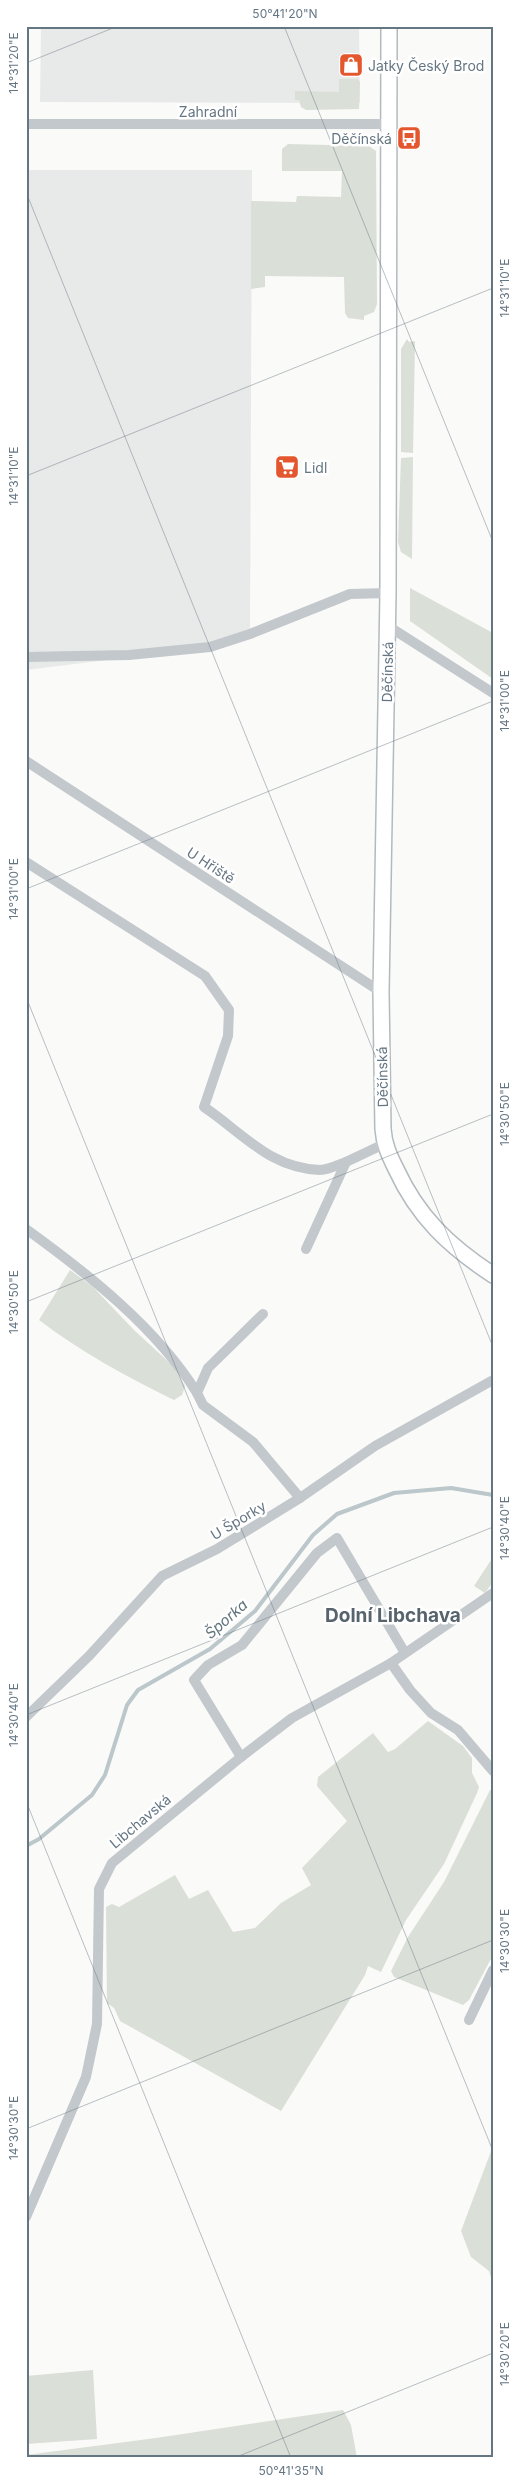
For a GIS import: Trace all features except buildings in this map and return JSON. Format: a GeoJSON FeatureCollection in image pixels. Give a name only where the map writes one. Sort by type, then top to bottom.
{"type":"FeatureCollection","features":[{"type":"Feature","properties":{"kind":"main road","name":"Děčínská"},"geometry":{"type":"LineString","coordinates":[[388,26],[388,626],[381,992],[381,1101],[384,1144],[406,1191],[432,1227],[465,1257],[493,1275]]}},
{"type":"Feature","properties":{"kind":"street","name":"Zahradní"},"geometry":{"type":"LineString","coordinates":[[26,124],[389,124]]}},
{"type":"Feature","properties":{"kind":"street"},"geometry":{"type":"LineString","coordinates":[[26,657],[129,656],[210,647],[250,634],[350,594],[388,593]]}},
{"type":"Feature","properties":{"kind":"street"},"geometry":{"type":"LineString","coordinates":[[388,626],[493,693]]}},
{"type":"Feature","properties":{"kind":"street","name":"U Hřiště"},"geometry":{"type":"LineString","coordinates":[[26,761],[381,992]]}},
{"type":"Feature","properties":{"kind":"street"},"geometry":{"type":"LineString","coordinates":[[26,862],[205,976],[229,1010],[228,1036],[204,1106],[227,1122],[246,1140],[277,1161],[321,1170],[346,1162],[384,1144]]}},
{"type":"Feature","properties":{"kind":"street"},"geometry":{"type":"LineString","coordinates":[[306,1249],[346,1162]]}},
{"type":"Feature","properties":{"kind":"street"},"geometry":{"type":"LineString","coordinates":[[26,1229],[98,1283],[169,1356],[203,1404],[253,1442],[300,1498]]}},
{"type":"Feature","properties":{"kind":"street"},"geometry":{"type":"LineString","coordinates":[[197,1393],[208,1368],[263,1314]]}},
{"type":"Feature","properties":{"kind":"street","name":"U Šporky"},"geometry":{"type":"LineString","coordinates":[[26,1717],[89,1656],[162,1576],[217,1549],[300,1498],[374,1446],[493,1380]]}},
{"type":"Feature","properties":{"kind":"street"},"geometry":{"type":"LineString","coordinates":[[241,1757],[194,1680],[208,1665],[242,1645],[318,1552],[337,1538],[405,1654]]}},
{"type":"Feature","properties":{"kind":"street","name":"Libchavská"},"geometry":{"type":"LineString","coordinates":[[26,2217],[86,2078],[91,2061],[97,2024],[99,1889],[103,1877],[112,1864],[130,1846],[292,1718],[391,1663],[493,1593]]}},
{"type":"Feature","properties":{"kind":"street"},"geometry":{"type":"LineString","coordinates":[[391,1663],[410,1690],[431,1712],[458,1730],[493,1771]]}},
{"type":"Feature","properties":{"kind":"street"},"geometry":{"type":"LineString","coordinates":[[469,2020],[493,1970]]}},
{"type":"Feature","properties":{"kind":"shaded area"},"geometry":{"type":"Polygon","coordinates":[[[41,26],[359,26],[360,103],[40,102],[41,26]]]}},
{"type":"Feature","properties":{"kind":"shaded area"},"geometry":{"type":"Polygon","coordinates":[[[339,79],[358,79],[360,82],[359,109],[306,110],[301,107],[299,100],[295,100],[295,91],[339,92],[339,79]]]}},
{"type":"Feature","properties":{"kind":"shaded area"},"geometry":{"type":"Polygon","coordinates":[[[288,144],[369,146],[376,151],[377,304],[374,312],[364,316],[364,320],[348,318],[345,313],[344,277],[265,276],[265,287],[251,289],[251,201],[296,202],[297,196],[341,197],[342,171],[282,171],[282,149],[288,144]]]}},
{"type":"Feature","properties":{"kind":"shaded area"},"geometry":{"type":"Polygon","coordinates":[[[26,170],[252,170],[250,634],[204,648],[26,670],[26,170]]]}},
{"type":"Feature","properties":{"kind":"shaded area"},"geometry":{"type":"Polygon","coordinates":[[[407,339],[409,342],[415,341],[413,453],[401,452],[401,349],[407,339]]]}},
{"type":"Feature","properties":{"kind":"shaded area"},"geometry":{"type":"Polygon","coordinates":[[[413,457],[412,559],[401,552],[398,542],[401,458],[413,457]]]}},
{"type":"Feature","properties":{"kind":"shaded area"},"geometry":{"type":"Polygon","coordinates":[[[410,588],[493,633],[493,679],[410,621],[410,588]]]}},
{"type":"Feature","properties":{"kind":"shaded area"},"geometry":{"type":"Polygon","coordinates":[[[70,1270],[93,1287],[134,1330],[173,1366],[185,1386],[182,1395],[174,1400],[139,1382],[88,1353],[39,1320],[70,1270]]]}},
{"type":"Feature","properties":{"kind":"shaded area"},"geometry":{"type":"Polygon","coordinates":[[[491,1560],[493,1582],[485,1593],[474,1586],[491,1560]]]}},
{"type":"Feature","properties":{"kind":"shaded area"},"geometry":{"type":"Polygon","coordinates":[[[428,1721],[463,1746],[472,1758],[472,1773],[479,1787],[477,1793],[444,1864],[406,1920],[381,1972],[368,1966],[365,1975],[281,2111],[120,2021],[114,2008],[107,2003],[106,1907],[112,1904],[119,1907],[175,1875],[189,1899],[208,1890],[233,1932],[255,1928],[281,1903],[311,1885],[302,1868],[347,1821],[317,1786],[318,1777],[373,1733],[388,1752],[395,1749],[428,1721]]]}},
{"type":"Feature","properties":{"kind":"shaded area"},"geometry":{"type":"Polygon","coordinates":[[[490,1790],[493,1790],[493,1955],[469,2000],[463,2005],[394,1977],[391,1971],[408,1937],[444,1882],[490,1790]]]}},
{"type":"Feature","properties":{"kind":"shaded area"},"geometry":{"type":"Polygon","coordinates":[[[493,2146],[493,2285],[489,2271],[471,2257],[461,2231],[493,2146]]]}},
{"type":"Feature","properties":{"kind":"shaded area"},"geometry":{"type":"Polygon","coordinates":[[[93,2370],[97,2439],[26,2444],[26,2376],[93,2370]]]}},
{"type":"Feature","properties":{"kind":"shaded area"},"geometry":{"type":"Polygon","coordinates":[[[343,2410],[351,2425],[357,2458],[26,2458],[26,2455],[343,2410]]]}},
{"type":"Feature","properties":{"kind":"waterway","name":"Šporka"},"geometry":{"type":"LineString","coordinates":[[26,1846],[39,1839],[92,1795],[105,1775],[127,1705],[138,1690],[210,1649],[255,1611],[313,1535],[337,1514],[394,1493],[451,1488],[493,1495]]}},
{"type":"Feature","properties":{"kind":"place","name":"Jatky Český Brod"},"geometry":{"type":"Point","coordinates":[351,65]}},
{"type":"Feature","properties":{"kind":"place","name":"Děčínská"},"geometry":{"type":"Point","coordinates":[409,138]}},
{"type":"Feature","properties":{"kind":"place","name":"Lidl"},"geometry":{"type":"Point","coordinates":[287,467]}},
{"type":"Feature","properties":{"kind":"district","name":"Dolní Libchava"},"geometry":{"type":"Point","coordinates":[393,1615]}}]}
